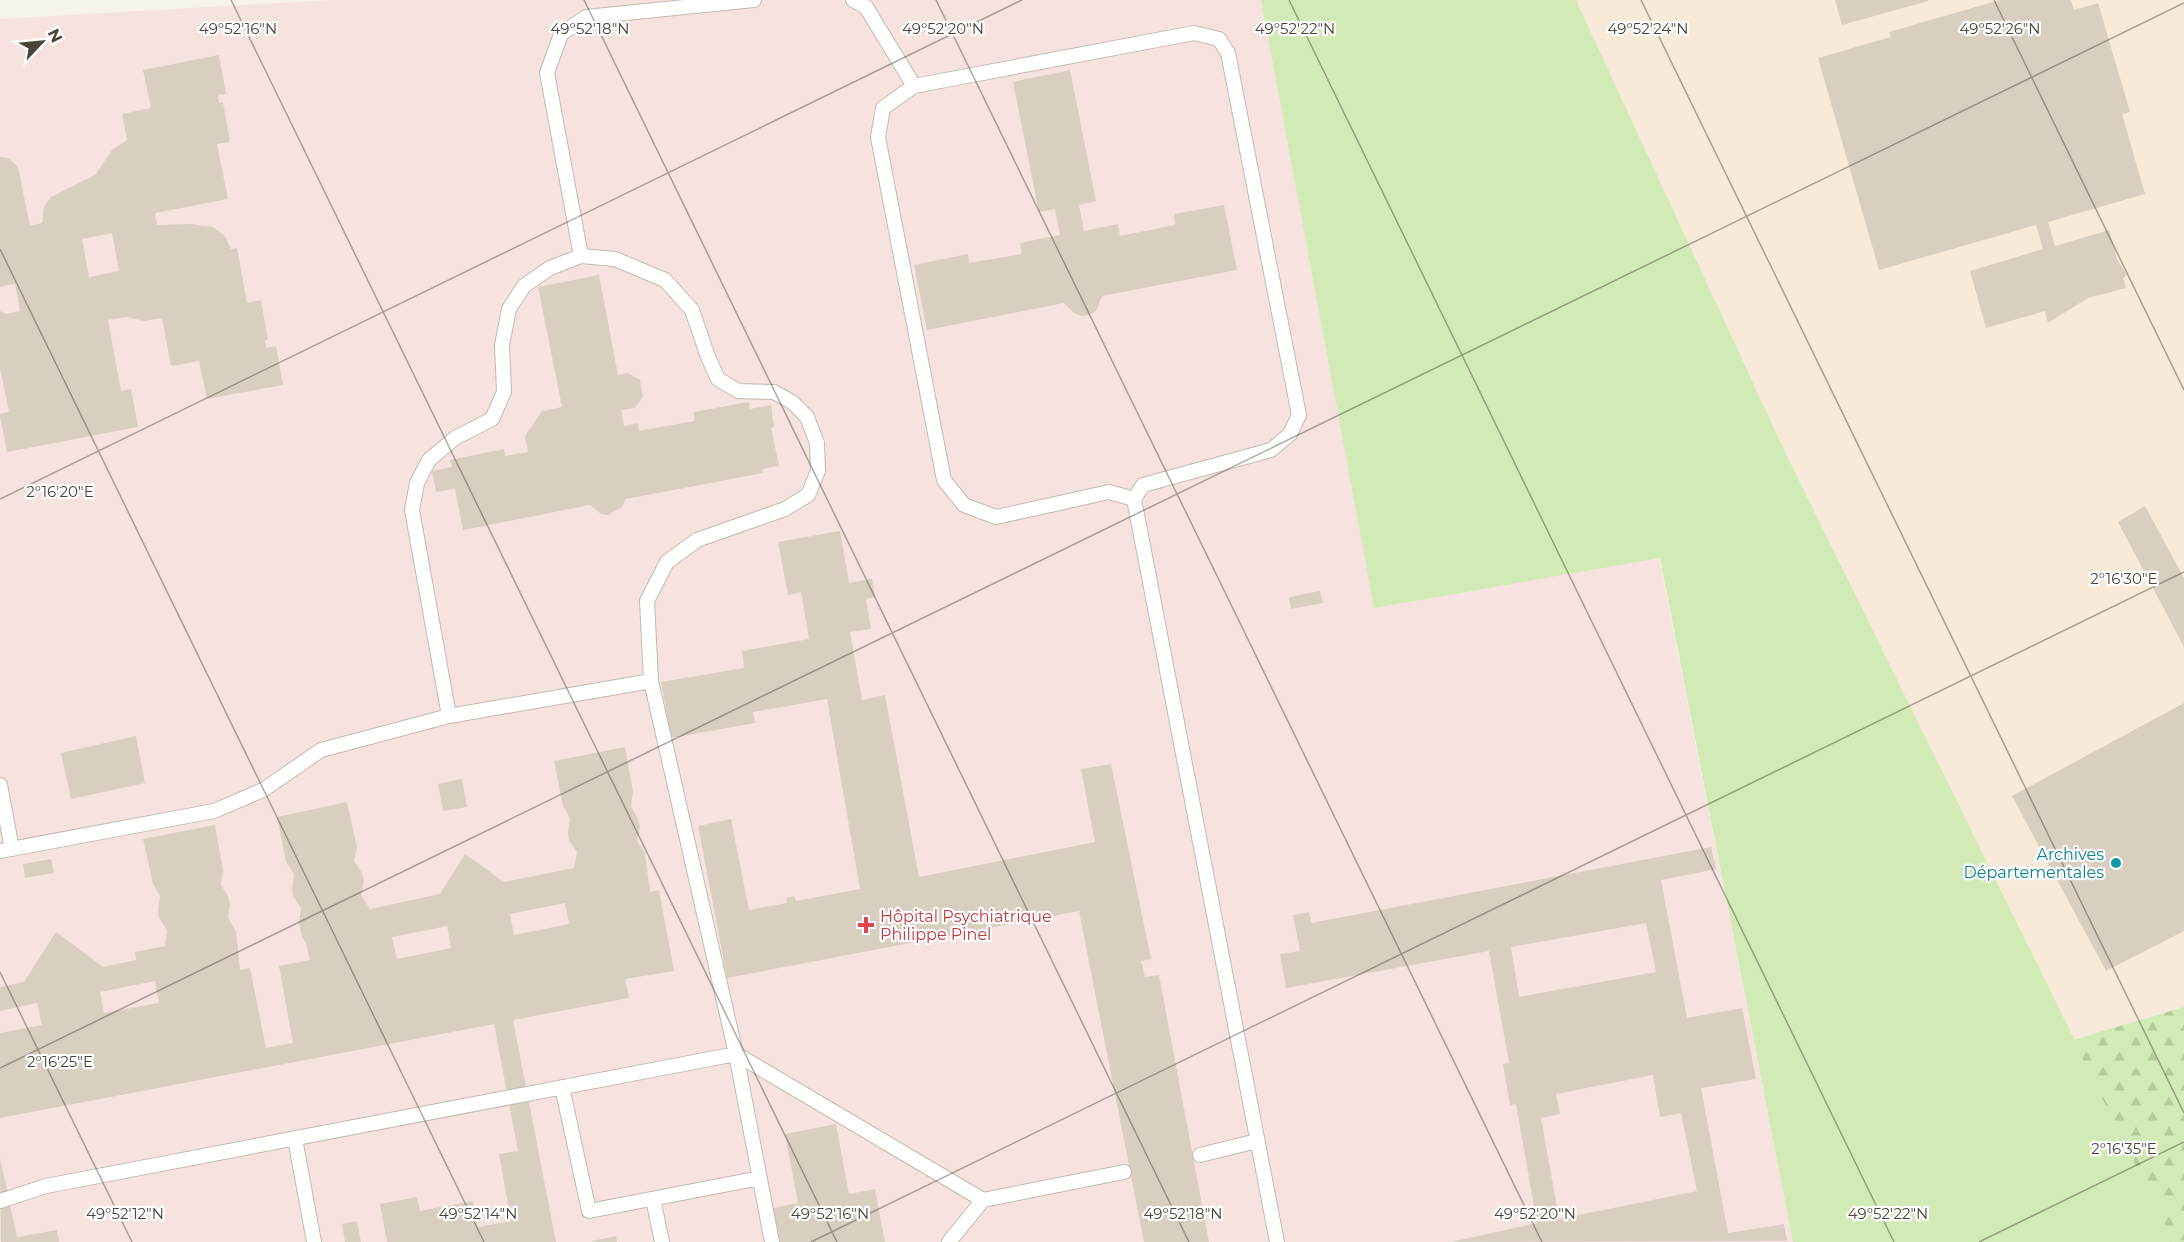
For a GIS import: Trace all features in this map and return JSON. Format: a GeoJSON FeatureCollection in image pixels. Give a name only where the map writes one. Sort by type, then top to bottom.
{"type":"FeatureCollection","features":[{"type":"Feature","properties":{"kind":"lane"},"geometry":{"type":"LineString","coordinates":[[581,256],[547,73],[561,34],[586,16],[754,0]]}},
{"type":"Feature","properties":{"kind":"lane"},"geometry":{"type":"LineString","coordinates":[[853,0],[866,7],[914,86]]}},
{"type":"Feature","properties":{"kind":"lane"},"geometry":{"type":"LineString","coordinates":[[1134,499],[1109,492],[996,517],[964,505],[944,480],[878,136],[883,108],[914,86],[1194,33],[1219,39],[1228,53],[1299,415],[1290,434],[1271,450],[1143,485],[1134,499],[1277,1242]]}},
{"type":"Feature","properties":{"kind":"lane"},"geometry":{"type":"LineString","coordinates":[[449,716],[412,510],[417,483],[429,460],[455,438],[492,419],[504,392],[501,345],[509,309],[524,286],[550,268],[581,256],[615,259],[665,279],[692,310],[718,379],[738,391],[774,392],[792,402],[807,417],[817,443],[818,471],[808,495],[785,509],[697,540],[667,562],[647,601],[651,681],[736,1054],[772,1242]]}},
{"type":"Feature","properties":{"kind":"lane"},"geometry":{"type":"LineString","coordinates":[[0,785],[6,850],[214,811],[263,790],[321,750],[449,716],[651,681]]}},
{"type":"Feature","properties":{"kind":"lane"},"geometry":{"type":"LineString","coordinates":[[0,1202],[46,1186],[736,1054],[983,1200]]}},
{"type":"Feature","properties":{"kind":"lane"},"geometry":{"type":"LineString","coordinates":[[562,1088],[589,1211],[760,1178]]}},
{"type":"Feature","properties":{"kind":"lane"},"geometry":{"type":"LineString","coordinates":[[295,1139],[314,1242]]}},
{"type":"Feature","properties":{"kind":"lane"},"geometry":{"type":"LineString","coordinates":[[1200,1155],[1257,1141]]}},
{"type":"Feature","properties":{"kind":"lane"},"geometry":{"type":"LineString","coordinates":[[949,1242],[983,1200],[1124,1172]]}},
{"type":"Feature","properties":{"kind":"lane"},"geometry":{"type":"LineString","coordinates":[[653,1199],[662,1242]]}},
{"type":"Feature","properties":{"kind":"shaded area","name":"Hôpital Psychiatrique Philippe Pinel"},"geometry":{"type":"Polygon","coordinates":[[[330,0],[1261,0],[1374,607],[1659,557],[1793,1242],[0,1242],[0,19],[330,0]]]}},
{"type":"Feature","properties":{"kind":"shaded area"},"geometry":{"type":"Polygon","coordinates":[[[1576,0],[2184,0],[2184,1007],[2073,1040],[1785,452],[1576,0]]]}},
{"type":"Feature","properties":{"kind":"green space"},"geometry":{"type":"Polygon","coordinates":[[[1261,0],[1576,0],[1785,452],[2174,1242],[1793,1242],[1660,558],[1374,608],[1261,0]]]}},
{"type":"Feature","properties":{"kind":"green space"},"geometry":{"type":"Polygon","coordinates":[[[2184,1007],[2184,1242],[2174,1242],[2073,1040],[2184,1007]]]}},
{"type":"Feature","properties":{"kind":"building"},"geometry":{"type":"Polygon","coordinates":[[[1835,0],[1928,0],[1928,1],[1842,25],[1835,0]]]}},
{"type":"Feature","properties":{"kind":"building"},"geometry":{"type":"Polygon","coordinates":[[[2000,0],[2071,0],[2074,10],[2098,3],[2130,112],[2122,114],[2145,194],[2048,222],[2055,246],[2109,230],[2117,259],[2127,275],[2123,278],[2126,288],[2088,298],[2048,323],[2045,311],[1986,328],[1970,271],[2043,249],[2036,225],[1879,270],[1818,58],[1891,37],[1889,32],[2000,0]]]}},
{"type":"Feature","properties":{"kind":"building"},"geometry":{"type":"Polygon","coordinates":[[[219,55],[226,94],[218,95],[219,103],[223,102],[230,142],[217,144],[228,199],[155,213],[157,225],[191,224],[213,227],[225,236],[231,249],[237,248],[247,303],[261,300],[268,340],[265,340],[266,348],[276,346],[283,385],[207,399],[199,361],[171,366],[162,318],[144,321],[126,317],[108,320],[121,391],[131,389],[138,427],[7,452],[0,416],[0,414],[9,412],[0,368],[0,311],[6,314],[20,311],[15,284],[0,287],[0,157],[9,158],[18,167],[30,226],[42,223],[44,207],[51,197],[95,175],[112,150],[127,140],[122,114],[151,108],[143,70],[219,55]],[[112,233],[82,239],[89,277],[119,271],[112,233]]]}},
{"type":"Feature","properties":{"kind":"building"},"geometry":{"type":"Polygon","coordinates":[[[1070,70],[1096,201],[1079,205],[1084,231],[1118,224],[1120,236],[1175,225],[1174,214],[1224,205],[1237,270],[1102,296],[1096,311],[1089,315],[1081,316],[1074,313],[1064,303],[927,330],[914,265],[968,254],[969,263],[1022,254],[1020,243],[1060,235],[1055,209],[1039,212],[1013,82],[1070,70]]]}},
{"type":"Feature","properties":{"kind":"building"},"geometry":{"type":"Polygon","coordinates":[[[599,275],[618,375],[628,373],[640,380],[643,397],[635,408],[621,410],[624,426],[638,423],[639,431],[694,421],[694,412],[749,402],[750,409],[771,405],[774,427],[771,428],[779,466],[762,469],[763,473],[626,499],[622,507],[608,515],[601,514],[590,505],[463,530],[455,489],[436,492],[432,471],[452,467],[450,460],[504,449],[505,456],[528,452],[525,436],[542,411],[562,407],[538,287],[599,275]]]}},
{"type":"Feature","properties":{"kind":"building"},"geometry":{"type":"Polygon","coordinates":[[[2145,506],[2184,578],[2184,647],[2118,522],[2145,506]]]}},
{"type":"Feature","properties":{"kind":"building"},"geometry":{"type":"Polygon","coordinates":[[[840,531],[849,583],[872,579],[875,597],[866,599],[871,629],[850,632],[862,700],[885,695],[919,877],[1095,842],[1081,769],[1111,764],[1151,959],[1141,961],[1145,977],[1159,975],[1209,1242],[1144,1242],[1079,911],[727,978],[698,826],[731,819],[749,910],[787,903],[786,898],[794,896],[796,901],[860,889],[827,699],[753,712],[755,723],[671,738],[661,682],[744,668],[742,651],[809,639],[801,592],[788,595],[778,542],[840,531]]]}},
{"type":"Feature","properties":{"kind":"building"},"geometry":{"type":"Polygon","coordinates":[[[1320,591],[1323,603],[1291,609],[1289,597],[1320,591]]]}},
{"type":"Feature","properties":{"kind":"building","name":"Archives Départementales"},"geometry":{"type":"Polygon","coordinates":[[[2184,703],[2184,931],[2106,971],[2012,796],[2184,703]]]}},
{"type":"Feature","properties":{"kind":"building"},"geometry":{"type":"Polygon","coordinates":[[[136,736],[145,783],[71,799],[61,753],[136,736]]]}},
{"type":"Feature","properties":{"kind":"building"},"geometry":{"type":"Polygon","coordinates":[[[625,747],[633,792],[631,806],[640,827],[637,841],[645,853],[650,892],[659,890],[674,971],[625,979],[629,998],[513,1020],[556,1242],[387,1242],[380,1204],[417,1197],[420,1211],[473,1201],[478,1227],[511,1221],[499,1154],[518,1151],[494,1024],[0,1118],[0,1033],[42,1025],[37,1003],[0,1011],[0,987],[24,982],[56,932],[103,967],[136,960],[135,952],[165,946],[167,930],[159,918],[160,896],[153,884],[143,839],[215,825],[223,870],[221,885],[230,904],[228,918],[236,931],[240,970],[250,968],[266,1048],[293,1043],[279,966],[310,960],[299,922],[301,908],[293,896],[294,874],[286,862],[277,817],[347,802],[357,847],[354,861],[364,881],[361,895],[370,909],[440,894],[465,854],[504,882],[574,868],[577,852],[569,840],[570,818],[563,806],[554,761],[625,747]],[[565,903],[510,914],[514,935],[569,924],[565,903]],[[447,926],[392,937],[397,959],[451,948],[447,926]],[[155,981],[100,992],[104,1013],[159,1003],[155,981]]]}},
{"type":"Feature","properties":{"kind":"building"},"geometry":{"type":"Polygon","coordinates":[[[462,779],[467,807],[443,811],[438,784],[462,779]]]}},
{"type":"Feature","properties":{"kind":"building"},"geometry":{"type":"Polygon","coordinates":[[[1711,847],[1716,869],[1661,880],[1687,1018],[1742,1008],[1756,1079],[1701,1088],[1728,1233],[1784,1224],[1787,1241],[1451,1242],[1537,1223],[1516,1104],[1510,1105],[1503,1064],[1509,1063],[1489,951],[1286,988],[1280,954],[1300,951],[1293,915],[1309,912],[1311,923],[1711,847]],[[1646,923],[1511,947],[1519,997],[1656,972],[1646,923]],[[1653,1075],[1556,1094],[1560,1114],[1541,1118],[1559,1219],[1697,1191],[1681,1113],[1660,1117],[1653,1075]]]}},
{"type":"Feature","properties":{"kind":"building"},"geometry":{"type":"Polygon","coordinates":[[[51,859],[54,873],[25,878],[23,864],[51,859]]]}},
{"type":"Feature","properties":{"kind":"building"},"geometry":{"type":"Polygon","coordinates":[[[836,1124],[849,1194],[875,1189],[885,1242],[777,1242],[770,1209],[798,1203],[785,1134],[836,1124]]]}},
{"type":"Feature","properties":{"kind":"building"},"geometry":{"type":"Polygon","coordinates":[[[0,1158],[17,1237],[57,1230],[59,1242],[1,1242],[0,1158]]]}},
{"type":"Feature","properties":{"kind":"building"},"geometry":{"type":"Polygon","coordinates":[[[357,1221],[361,1242],[345,1242],[342,1224],[357,1221]]]}},
{"type":"Feature","properties":{"kind":"building"},"geometry":{"type":"Polygon","coordinates":[[[616,1236],[617,1242],[592,1242],[592,1241],[616,1236]]]}},
{"type":"Feature","properties":{"kind":"place","name":"Archives Départementales"},"geometry":{"type":"Point","coordinates":[2116,863]}},
{"type":"Feature","properties":{"kind":"place","name":"Hôpital Psychiatrique Philippe Pinel"},"geometry":{"type":"Point","coordinates":[866,925]}}]}
